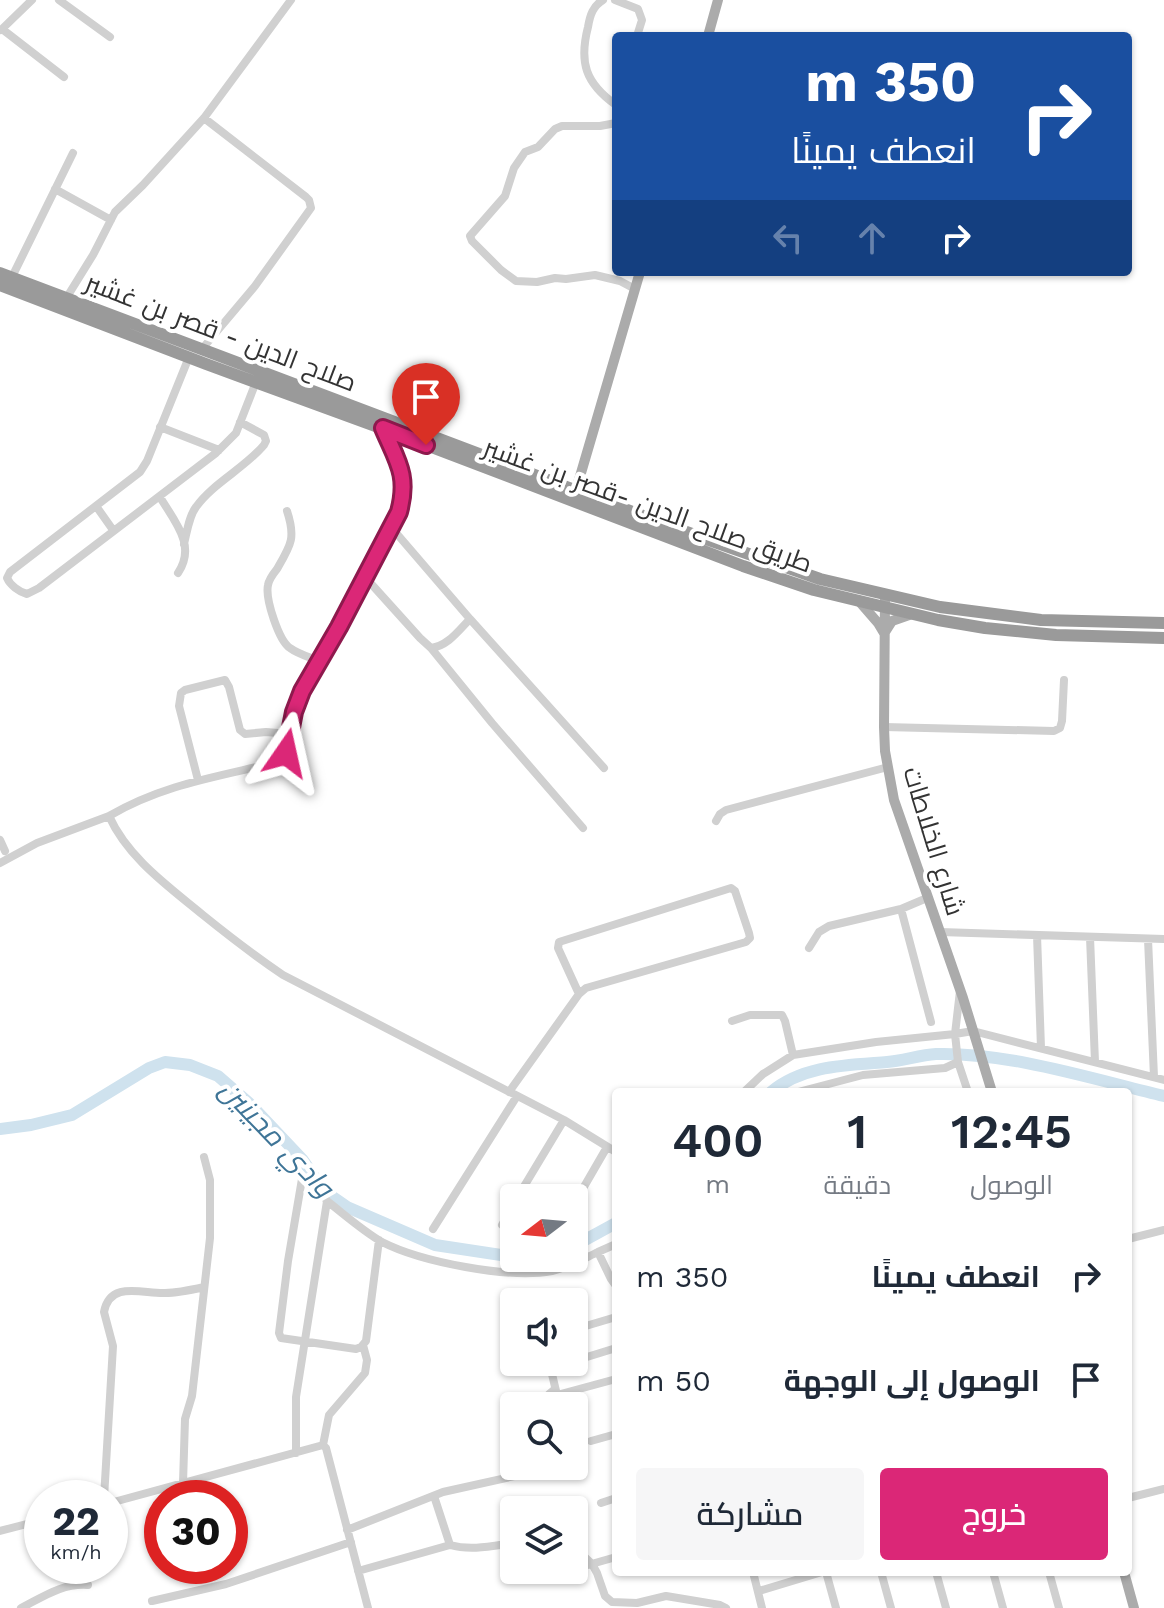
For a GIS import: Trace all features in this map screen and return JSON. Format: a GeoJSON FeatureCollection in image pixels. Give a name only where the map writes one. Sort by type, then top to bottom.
{"type":"FeatureCollection","features":[{"type":"Feature","properties":{"kind":"highway","name":"صلاح الدين - قصر بن غشير"},"geometry":{"type":"LineString","coordinates":[[6,275],[576,490],[817,585],[885,601],[1041,620],[1164,623]]}},
{"type":"Feature","properties":{"kind":"highway","name":"طريق صلاح الدين -قصر بن غشير"},"geometry":{"type":"LineString","coordinates":[[0,285],[743,566],[817,585],[858,600],[885,601],[912,614],[985,628],[1025,633],[1164,638]]}},
{"type":"Feature","properties":{"kind":"main road"},"geometry":{"type":"LineString","coordinates":[[709,32],[718,0]]}},
{"type":"Feature","properties":{"kind":"main road"},"geometry":{"type":"LineString","coordinates":[[576,490],[639,276]]}},
{"type":"Feature","properties":{"kind":"main road"},"geometry":{"type":"LineString","coordinates":[[858,600],[884,634],[892,621],[912,614]]}},
{"type":"Feature","properties":{"kind":"main road","name":"شارع الخلاطات"},"geometry":{"type":"LineString","coordinates":[[885,601],[884,727],[894,800],[990,1086]]}},
{"type":"Feature","properties":{"kind":"main road"},"geometry":{"type":"LineString","coordinates":[[1125,1576],[1131,1607]]}},
{"type":"Feature","properties":{"kind":"street"},"geometry":{"type":"LineString","coordinates":[[32,0],[1,30],[64,77]]}},
{"type":"Feature","properties":{"kind":"street"},"geometry":{"type":"LineString","coordinates":[[59,0],[110,37]]}},
{"type":"Feature","properties":{"kind":"street"},"geometry":{"type":"LineString","coordinates":[[67,297],[115,212],[204,118],[291,0]]}},
{"type":"Feature","properties":{"kind":"street"},"geometry":{"type":"LineString","coordinates":[[603,0],[595,5],[590,18],[583,60],[591,80],[612,101]]}},
{"type":"Feature","properties":{"kind":"street"},"geometry":{"type":"LineString","coordinates":[[615,0],[638,9],[642,20],[638,32]]}},
{"type":"Feature","properties":{"kind":"street"},"geometry":{"type":"LineString","coordinates":[[202,349],[255,286],[311,208],[306,197],[204,118]]}},
{"type":"Feature","properties":{"kind":"street"},"geometry":{"type":"LineString","coordinates":[[612,124],[562,126],[538,147],[525,152],[514,168],[505,196],[470,236],[492,262],[516,281],[537,282],[595,275],[620,281],[635,289]]}},
{"type":"Feature","properties":{"kind":"street"},"geometry":{"type":"LineString","coordinates":[[6,275],[73,153]]}},
{"type":"Feature","properties":{"kind":"street"},"geometry":{"type":"LineString","coordinates":[[55,189],[111,220]]}},
{"type":"Feature","properties":{"kind":"street"},"geometry":{"type":"LineString","coordinates":[[189,357],[140,472],[10,572],[9,582],[21,593],[30,594],[219,450],[236,433],[256,382]]}},
{"type":"Feature","properties":{"kind":"street"},"geometry":{"type":"LineString","coordinates":[[184,544],[192,513],[197,506],[246,464],[266,441],[264,435],[240,422]]}},
{"type":"Feature","properties":{"kind":"street"},"geometry":{"type":"LineString","coordinates":[[160,427],[219,450]]}},
{"type":"Feature","properties":{"kind":"street"},"geometry":{"type":"LineString","coordinates":[[0,863],[37,843],[109,816],[143,798],[198,780],[278,762],[286,753],[294,712],[302,691],[399,512],[404,483],[402,472],[383,428]]}},
{"type":"Feature","properties":{"kind":"street"},"geometry":{"type":"LineString","coordinates":[[160,497],[178,526],[184,544],[186,556],[178,573]]}},
{"type":"Feature","properties":{"kind":"street"},"geometry":{"type":"LineString","coordinates":[[96,506],[113,530]]}},
{"type":"Feature","properties":{"kind":"street"},"geometry":{"type":"LineString","coordinates":[[287,511],[292,524],[292,541],[271,578],[268,601],[287,646],[319,661]]}},
{"type":"Feature","properties":{"kind":"street"},"geometry":{"type":"LineString","coordinates":[[391,527],[604,768]]}},
{"type":"Feature","properties":{"kind":"street"},"geometry":{"type":"LineString","coordinates":[[365,577],[431,648],[583,828]]}},
{"type":"Feature","properties":{"kind":"street"},"geometry":{"type":"LineString","coordinates":[[431,648],[452,638],[470,619]]}},
{"type":"Feature","properties":{"kind":"street"},"geometry":{"type":"LineString","coordinates":[[198,780],[179,706],[181,693],[185,690],[225,680],[240,730],[245,734],[290,734]]}},
{"type":"Feature","properties":{"kind":"street"},"geometry":{"type":"LineString","coordinates":[[884,727],[1054,731],[1060,728],[1062,721],[1064,680]]}},
{"type":"Feature","properties":{"kind":"street"},"geometry":{"type":"LineString","coordinates":[[716,821],[726,810],[888,767]]}},
{"type":"Feature","properties":{"kind":"street"},"geometry":{"type":"LineString","coordinates":[[109,816],[117,833],[171,889],[258,958],[295,981],[564,1120],[612,1150]]}},
{"type":"Feature","properties":{"kind":"street"},"geometry":{"type":"LineString","coordinates":[[0,840],[5,851]]}},
{"type":"Feature","properties":{"kind":"street"},"geometry":{"type":"LineString","coordinates":[[433,1229],[513,1094],[579,994],[589,987],[746,942],[750,938],[749,933],[735,891],[731,888],[559,942],[558,948],[579,994]]}},
{"type":"Feature","properties":{"kind":"street"},"geometry":{"type":"LineString","coordinates":[[809,948],[819,932],[829,926],[901,909],[927,898]]}},
{"type":"Feature","properties":{"kind":"street"},"geometry":{"type":"LineString","coordinates":[[901,909],[931,1022]]}},
{"type":"Feature","properties":{"kind":"street"},"geometry":{"type":"LineString","coordinates":[[940,932],[1164,939]]}},
{"type":"Feature","properties":{"kind":"street"},"geometry":{"type":"LineString","coordinates":[[1037,935],[1041,1048]]}},
{"type":"Feature","properties":{"kind":"street"},"geometry":{"type":"LineString","coordinates":[[1090,937],[1095,1062]]}},
{"type":"Feature","properties":{"kind":"street"},"geometry":{"type":"LineString","coordinates":[[1148,939],[1154,1077]]}},
{"type":"Feature","properties":{"kind":"street"},"geometry":{"type":"LineString","coordinates":[[960,990],[955,1034],[958,1062],[967,1088]]}},
{"type":"Feature","properties":{"kind":"street"},"geometry":{"type":"LineString","coordinates":[[732,1021],[750,1015],[782,1015],[793,1055]]}},
{"type":"Feature","properties":{"kind":"street"},"geometry":{"type":"LineString","coordinates":[[748,1088],[763,1074],[793,1055],[973,1031],[1164,1080]]}},
{"type":"Feature","properties":{"kind":"street"},"geometry":{"type":"LineString","coordinates":[[813,1088],[863,1075],[945,1068],[958,1062]]}},
{"type":"Feature","properties":{"kind":"street"},"geometry":{"type":"LineString","coordinates":[[525,1184],[564,1120]]}},
{"type":"Feature","properties":{"kind":"street"},"geometry":{"type":"LineString","coordinates":[[586,1184],[607,1147]]}},
{"type":"Feature","properties":{"kind":"street"},"geometry":{"type":"LineString","coordinates":[[183,1480],[185,1419],[192,1396],[210,1238],[210,1180],[204,1157]]}},
{"type":"Feature","properties":{"kind":"street"},"geometry":{"type":"LineString","coordinates":[[379,1240],[363,1345],[356,1349],[281,1338],[279,1333],[288,1261],[302,1179],[379,1240],[415,1256],[515,1273],[564,1268],[612,1246]]}},
{"type":"Feature","properties":{"kind":"street"},"geometry":{"type":"LineString","coordinates":[[296,1453],[296,1397],[327,1201]]}},
{"type":"Feature","properties":{"kind":"street"},"geometry":{"type":"LineString","coordinates":[[1132,1238],[1164,1230]]}},
{"type":"Feature","properties":{"kind":"street"},"geometry":{"type":"LineString","coordinates":[[598,1252],[612,1280]]}},
{"type":"Feature","properties":{"kind":"street"},"geometry":{"type":"LineString","coordinates":[[105,1480],[113,1346],[105,1307],[116,1294],[129,1289],[165,1293],[204,1287]]}},
{"type":"Feature","properties":{"kind":"street"},"geometry":{"type":"LineString","coordinates":[[588,1325],[612,1318]]}},
{"type":"Feature","properties":{"kind":"street"},"geometry":{"type":"LineString","coordinates":[[363,1345],[367,1360],[365,1373],[329,1415],[323,1445],[368,1608]]}},
{"type":"Feature","properties":{"kind":"street"},"geometry":{"type":"LineString","coordinates":[[588,1357],[612,1349]]}},
{"type":"Feature","properties":{"kind":"street"},"geometry":{"type":"LineString","coordinates":[[552,1376],[559,1396],[612,1380]]}},
{"type":"Feature","properties":{"kind":"street"},"geometry":{"type":"LineString","coordinates":[[551,1392],[555,1389]]}},
{"type":"Feature","properties":{"kind":"street"},"geometry":{"type":"LineString","coordinates":[[591,1441],[612,1435]]}},
{"type":"Feature","properties":{"kind":"street"},"geometry":{"type":"LineString","coordinates":[[194,1480],[323,1445]]}},
{"type":"Feature","properties":{"kind":"street"},"geometry":{"type":"LineString","coordinates":[[347,1530],[459,1487],[500,1479]]}},
{"type":"Feature","properties":{"kind":"street"},"geometry":{"type":"LineString","coordinates":[[1132,1497],[1164,1489]]}},
{"type":"Feature","properties":{"kind":"street"},"geometry":{"type":"LineString","coordinates":[[434,1496],[450,1545]]}},
{"type":"Feature","properties":{"kind":"street"},"geometry":{"type":"LineString","coordinates":[[601,1503],[612,1499]]}},
{"type":"Feature","properties":{"kind":"street"},"geometry":{"type":"LineString","coordinates":[[0,1531],[24,1525]]}},
{"type":"Feature","properties":{"kind":"street"},"geometry":{"type":"LineString","coordinates":[[152,1601],[226,1584],[351,1542]]}},
{"type":"Feature","properties":{"kind":"street"},"geometry":{"type":"LineString","coordinates":[[358,1571],[450,1545],[475,1549],[500,1545]]}},
{"type":"Feature","properties":{"kind":"street"},"geometry":{"type":"LineString","coordinates":[[588,1564],[612,1558]]}},
{"type":"Feature","properties":{"kind":"street"},"geometry":{"type":"LineString","coordinates":[[588,1560],[597,1573],[605,1596],[612,1602],[637,1603],[666,1596],[726,1608]]}},
{"type":"Feature","properties":{"kind":"street"},"geometry":{"type":"LineString","coordinates":[[754,1576],[762,1608]]}},
{"type":"Feature","properties":{"kind":"street"},"geometry":{"type":"LineString","coordinates":[[759,1591],[810,1576]]}},
{"type":"Feature","properties":{"kind":"street"},"geometry":{"type":"LineString","coordinates":[[825,1576],[836,1608]]}},
{"type":"Feature","properties":{"kind":"street"},"geometry":{"type":"LineString","coordinates":[[882,1576],[891,1608]]}},
{"type":"Feature","properties":{"kind":"street"},"geometry":{"type":"LineString","coordinates":[[937,1576],[946,1608]]}},
{"type":"Feature","properties":{"kind":"street"},"geometry":{"type":"LineString","coordinates":[[994,1576],[1003,1608]]}},
{"type":"Feature","properties":{"kind":"street"},"geometry":{"type":"LineString","coordinates":[[1050,1576],[1059,1608]]}},
{"type":"Feature","properties":{"kind":"street"},"geometry":{"type":"LineString","coordinates":[[21,1608],[62,1587],[88,1585]]}},
{"type":"Feature","properties":{"kind":"waterway","name":"وادي مجينين"},"geometry":{"type":"LineString","coordinates":[[777,1088],[811,1071],[936,1054],[1021,1062],[1132,1088]]}},
{"type":"Feature","properties":{"kind":"waterway","name":"وادي مجينين"},"geometry":{"type":"LineString","coordinates":[[0,1129],[72,1115],[149,1068],[165,1062],[190,1065],[218,1076],[249,1103],[302,1159],[324,1191],[347,1207],[435,1245],[500,1255]]}},
{"type":"Feature","properties":{"kind":"waterway","name":"وادي مجينين"},"geometry":{"type":"LineString","coordinates":[[1132,1088],[1164,1096]]}},
{"type":"Feature","properties":{"kind":"waterway","name":"وادي مجينين"},"geometry":{"type":"LineString","coordinates":[[588,1238],[612,1225]]}},
{"type":"Feature","properties":{"kind":"route"},"geometry":{"type":"LineString","coordinates":[[286,753],[294,712],[302,691],[399,512],[404,483],[402,472],[383,428],[426,445]]}}]}
